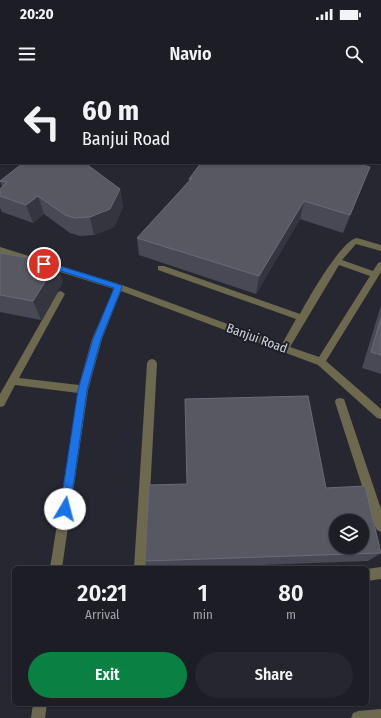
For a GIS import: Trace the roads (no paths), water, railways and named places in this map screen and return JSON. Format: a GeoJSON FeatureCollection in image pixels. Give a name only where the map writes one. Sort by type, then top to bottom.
{"type":"FeatureCollection","features":[{"type":"Feature","properties":{"kind":"street"},"geometry":{"type":"LineString","coordinates":[[284,348],[337,261],[350,243],[354,241],[381,248]]}},
{"type":"Feature","properties":{"kind":"street","name":"Banjui Road"},"geometry":{"type":"LineString","coordinates":[[0,250],[119,287],[321,362],[381,415]]}},
{"type":"Feature","properties":{"kind":"street"},"geometry":{"type":"LineString","coordinates":[[337,261],[374,275]]}},
{"type":"Feature","properties":{"kind":"street"},"geometry":{"type":"LineString","coordinates":[[321,362],[381,265]]}},
{"type":"Feature","properties":{"kind":"street"},"geometry":{"type":"LineString","coordinates":[[161,268],[302,318]]}},
{"type":"Feature","properties":{"kind":"street"},"geometry":{"type":"LineString","coordinates":[[56,566],[83,390],[97,339],[119,287]]}},
{"type":"Feature","properties":{"kind":"street"},"geometry":{"type":"LineString","coordinates":[[0,403],[62,294]]}},
{"type":"Feature","properties":{"kind":"street"},"geometry":{"type":"LineString","coordinates":[[140,566],[152,363]]}},
{"type":"Feature","properties":{"kind":"street"},"geometry":{"type":"LineString","coordinates":[[12,381],[83,390]]}},
{"type":"Feature","properties":{"kind":"street"},"geometry":{"type":"LineString","coordinates":[[340,402],[381,526]]}},
{"type":"Feature","properties":{"kind":"street"},"geometry":{"type":"LineString","coordinates":[[369,575],[381,573]]}},
{"type":"Feature","properties":{"kind":"street"},"geometry":{"type":"LineString","coordinates":[[38,718],[40,706]]}},
{"type":"Feature","properties":{"kind":"street"},"geometry":{"type":"LineString","coordinates":[[358,718],[381,716]]}}]}
